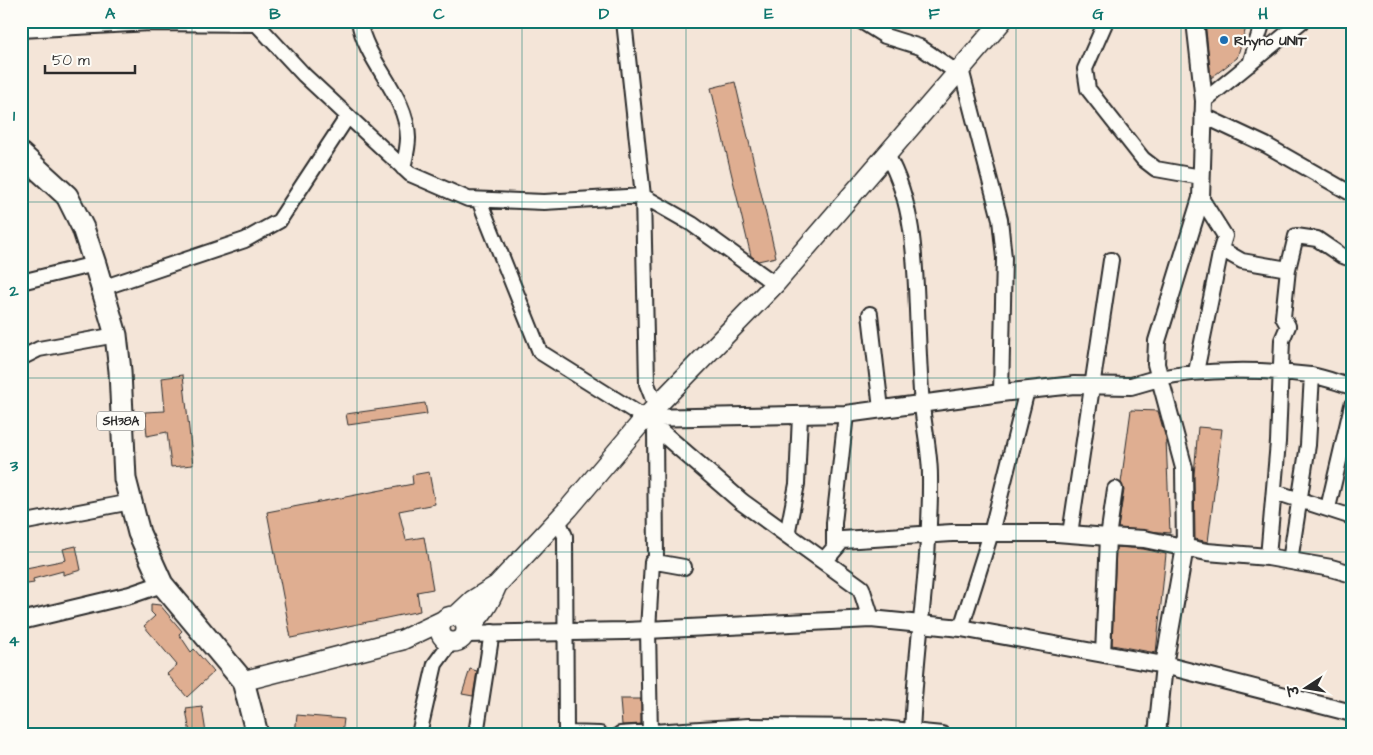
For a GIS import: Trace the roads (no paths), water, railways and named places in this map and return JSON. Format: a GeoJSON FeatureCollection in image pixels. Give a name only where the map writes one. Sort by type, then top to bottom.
{"type":"FeatureCollection","features":[{"type":"Feature","properties":{"kind":"main road"},"geometry":{"type":"LineString","coordinates":[[257,734],[243,681],[370,648],[404,650],[454,630],[473,600],[497,585],[775,284],[1002,21]]}},
{"type":"Feature","properties":{"kind":"main road","name":"SH38A"},"geometry":{"type":"LineString","coordinates":[[21,154],[66,196],[83,228],[95,264],[116,335],[120,370],[125,480],[139,533],[162,584],[243,681]]}},
{"type":"Feature","properties":{"kind":"street"},"geometry":{"type":"LineString","coordinates":[[359,21],[362,36],[395,96],[404,117],[408,138],[403,168]]}},
{"type":"Feature","properties":{"kind":"street"},"geometry":{"type":"LineString","coordinates":[[624,21],[643,196],[647,384],[652,417],[656,562],[684,567]]}},
{"type":"Feature","properties":{"kind":"street"},"geometry":{"type":"LineString","coordinates":[[861,21],[884,36],[920,47],[960,71],[1000,219],[1004,258],[1001,393]]}},
{"type":"Feature","properties":{"kind":"street"},"geometry":{"type":"LineString","coordinates":[[1106,21],[1085,69],[1088,89],[1143,159],[1156,169],[1202,177]]}},
{"type":"Feature","properties":{"kind":"street"},"geometry":{"type":"LineString","coordinates":[[1156,734],[1164,665],[1185,548],[1184,468],[1156,364],[1157,340],[1201,198],[1203,108],[1195,21]]}},
{"type":"Feature","properties":{"kind":"street"},"geometry":{"type":"LineString","coordinates":[[1250,64],[1263,21]]}},
{"type":"Feature","properties":{"kind":"street"},"geometry":{"type":"LineString","coordinates":[[1203,108],[1250,64],[1302,21]]}},
{"type":"Feature","properties":{"kind":"street"},"geometry":{"type":"LineString","coordinates":[[25,27],[150,23],[255,23],[304,75],[410,174],[468,199],[544,202],[643,196],[692,224],[775,284]]}},
{"type":"Feature","properties":{"kind":"street"},"geometry":{"type":"LineString","coordinates":[[1203,108],[1352,194]]}},
{"type":"Feature","properties":{"kind":"street"},"geometry":{"type":"LineString","coordinates":[[102,288],[245,240],[279,221],[348,116]]}},
{"type":"Feature","properties":{"kind":"street"},"geometry":{"type":"LineString","coordinates":[[887,155],[897,172],[908,212],[914,260],[922,403],[930,475],[925,591],[920,625],[912,732]]}},
{"type":"Feature","properties":{"kind":"street"},"geometry":{"type":"LineString","coordinates":[[1196,372],[1220,249],[1225,236],[1201,198]]}},
{"type":"Feature","properties":{"kind":"street"},"geometry":{"type":"LineString","coordinates":[[479,200],[540,352],[652,417],[742,502],[787,535],[829,556],[861,588],[871,619]]}},
{"type":"Feature","properties":{"kind":"street"},"geometry":{"type":"LineString","coordinates":[[1268,557],[1275,492],[1279,374],[1282,340],[1288,326],[1282,317],[1288,269],[1296,236],[1317,239],[1342,256],[1352,259]]}},
{"type":"Feature","properties":{"kind":"street"},"geometry":{"type":"LineString","coordinates":[[1220,249],[1242,261],[1288,269]]}},
{"type":"Feature","properties":{"kind":"street"},"geometry":{"type":"LineString","coordinates":[[1070,534],[1111,260]]}},
{"type":"Feature","properties":{"kind":"street"},"geometry":{"type":"LineString","coordinates":[[21,282],[95,264]]}},
{"type":"Feature","properties":{"kind":"street"},"geometry":{"type":"LineString","coordinates":[[870,314],[881,409]]}},
{"type":"Feature","properties":{"kind":"street"},"geometry":{"type":"LineString","coordinates":[[21,358],[39,349],[116,335]]}},
{"type":"Feature","properties":{"kind":"street"},"geometry":{"type":"LineString","coordinates":[[652,417],[846,414],[1027,390],[1091,386],[1130,386],[1159,378],[1196,372],[1312,376],[1352,387]]}},
{"type":"Feature","properties":{"kind":"street"},"geometry":{"type":"LineString","coordinates":[[1290,561],[1301,500],[1308,445],[1312,376]]}},
{"type":"Feature","properties":{"kind":"street"},"geometry":{"type":"LineString","coordinates":[[961,628],[991,533],[1027,390]]}},
{"type":"Feature","properties":{"kind":"street"},"geometry":{"type":"LineString","coordinates":[[1328,508],[1352,405]]}},
{"type":"Feature","properties":{"kind":"street"},"geometry":{"type":"LineString","coordinates":[[829,556],[846,414]]}},
{"type":"Feature","properties":{"kind":"street"},"geometry":{"type":"LineString","coordinates":[[787,535],[797,484],[800,415]]}},
{"type":"Feature","properties":{"kind":"street"},"geometry":{"type":"LineString","coordinates":[[1103,654],[1108,537],[1115,489]]}},
{"type":"Feature","properties":{"kind":"street"},"geometry":{"type":"LineString","coordinates":[[1275,492],[1352,517]]}},
{"type":"Feature","properties":{"kind":"street"},"geometry":{"type":"LineString","coordinates":[[21,523],[131,502]]}},
{"type":"Feature","properties":{"kind":"street"},"geometry":{"type":"LineString","coordinates":[[558,520],[565,536],[566,734],[600,734]]}},
{"type":"Feature","properties":{"kind":"street"},"geometry":{"type":"LineString","coordinates":[[829,556],[842,540],[928,534],[1070,534],[1144,539],[1207,552],[1268,557],[1352,574]]}},
{"type":"Feature","properties":{"kind":"street"},"geometry":{"type":"LineString","coordinates":[[650,733],[648,630],[652,562]]}},
{"type":"Feature","properties":{"kind":"street"},"geometry":{"type":"LineString","coordinates":[[21,621],[130,595],[162,584]]}},
{"type":"Feature","properties":{"kind":"street"},"geometry":{"type":"LineString","coordinates":[[419,734],[435,664],[454,630],[528,634],[566,633],[871,619],[961,628],[1164,665],[1352,713]]}},
{"type":"Feature","properties":{"kind":"street"},"geometry":{"type":"LineString","coordinates":[[476,734],[492,632]]}},
{"type":"Feature","properties":{"kind":"street"},"geometry":{"type":"LineString","coordinates":[[620,734],[749,726],[872,727],[942,734]]}},
{"type":"Feature","properties":{"kind":"place","name":"Rhyno UNIT"},"geometry":{"type":"Point","coordinates":[1224,40]}}]}
